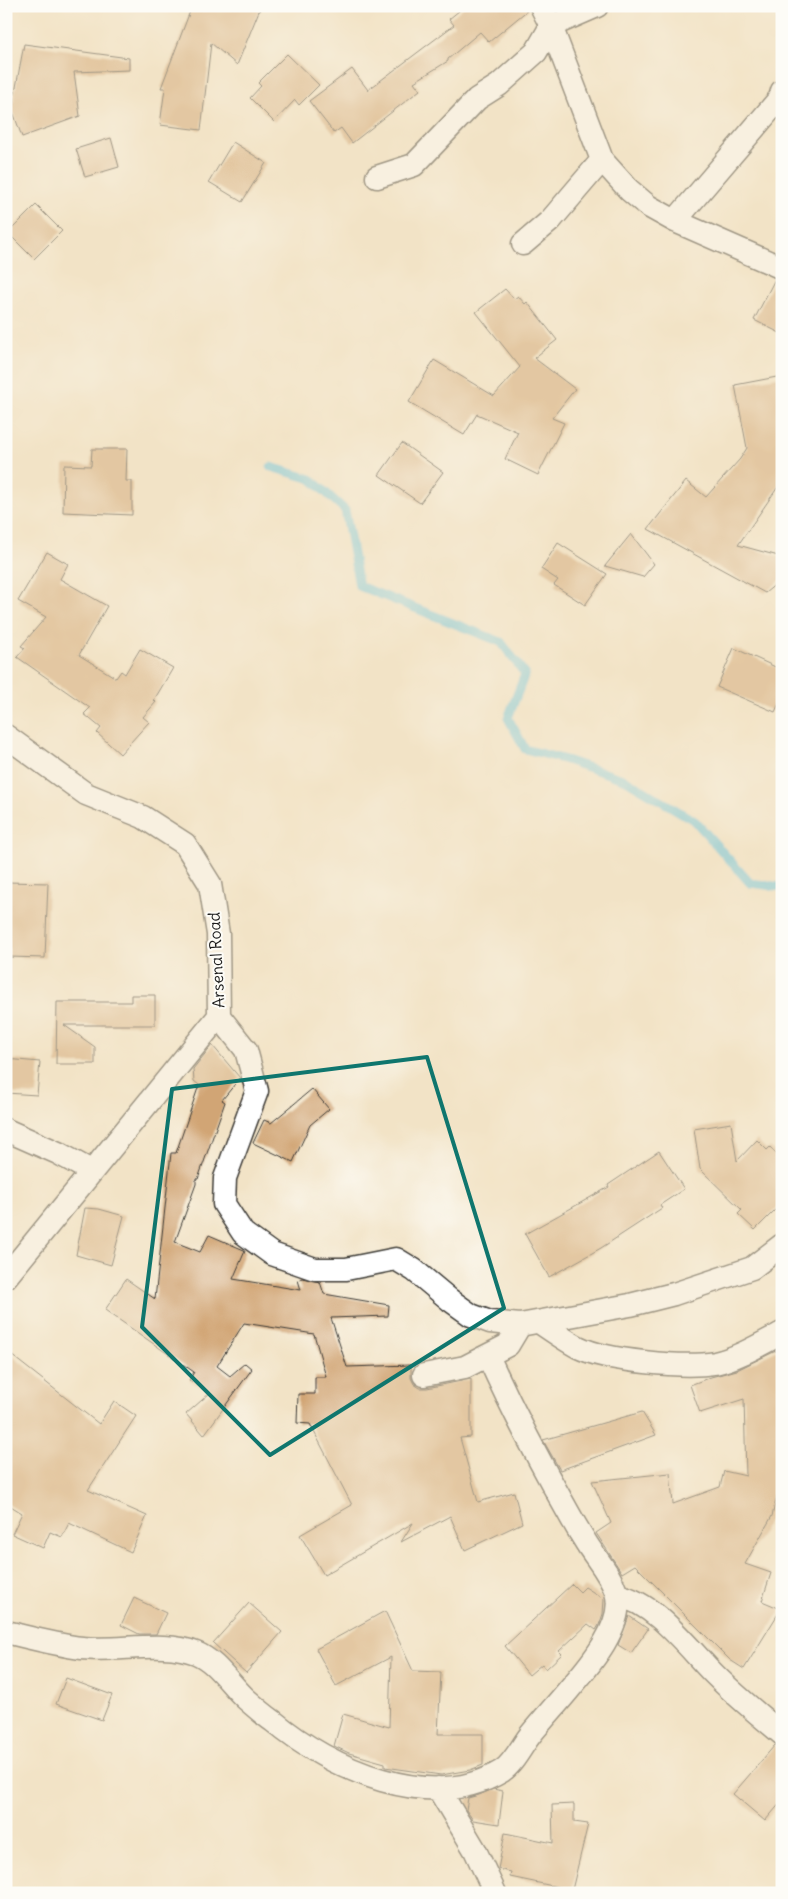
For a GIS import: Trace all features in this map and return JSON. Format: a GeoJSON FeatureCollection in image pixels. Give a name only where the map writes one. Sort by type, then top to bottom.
{"type":"FeatureCollection","features":[{"type":"Feature","properties":{"kind":"street"},"geometry":{"type":"LineString","coordinates":[[546,16],[597,6]]}},
{"type":"Feature","properties":{"kind":"street"},"geometry":{"type":"LineString","coordinates":[[546,16],[602,160],[629,190],[648,206],[675,221],[782,268]]}},
{"type":"Feature","properties":{"kind":"street"},"geometry":{"type":"LineString","coordinates":[[378,177],[414,165],[477,99],[499,85],[536,52],[546,16]]}},
{"type":"Feature","properties":{"kind":"street"},"geometry":{"type":"LineString","coordinates":[[675,221],[781,95]]}},
{"type":"Feature","properties":{"kind":"street"},"geometry":{"type":"LineString","coordinates":[[523,244],[550,221],[602,160]]}},
{"type":"Feature","properties":{"kind":"street","name":"Arsenal Road"},"geometry":{"type":"LineString","coordinates":[[6,736],[86,794],[143,817],[184,844],[210,884],[218,934],[218,1016],[6,1277]]}},
{"type":"Feature","properties":{"kind":"street"},"geometry":{"type":"LineString","coordinates":[[218,1016],[246,1050],[257,1090],[225,1178],[224,1204],[243,1233],[272,1254],[315,1269],[346,1269],[396,1260],[414,1270],[471,1315],[490,1322],[530,1324],[630,1305],[674,1294],[752,1268],[782,1245]]}},
{"type":"Feature","properties":{"kind":"street"},"geometry":{"type":"LineString","coordinates":[[6,1130],[58,1154],[91,1172]]}},
{"type":"Feature","properties":{"kind":"street"},"geometry":{"type":"LineString","coordinates":[[530,1324],[579,1348],[651,1363],[716,1363],[752,1349],[782,1334]]}},
{"type":"Feature","properties":{"kind":"street"},"geometry":{"type":"LineString","coordinates":[[424,1375],[465,1367],[488,1356],[508,1345],[530,1324]]}},
{"type":"Feature","properties":{"kind":"street"},"geometry":{"type":"LineString","coordinates":[[6,1632],[82,1648],[179,1647],[199,1654],[217,1667],[244,1697],[275,1724],[331,1760],[364,1775],[395,1784],[438,1788],[476,1783],[505,1770],[529,1736],[603,1647],[615,1621],[617,1595],[608,1573],[586,1543],[532,1447],[488,1356]]}},
{"type":"Feature","properties":{"kind":"street"},"geometry":{"type":"LineString","coordinates":[[617,1595],[627,1597],[643,1605],[668,1626],[716,1676],[782,1734]]}},
{"type":"Feature","properties":{"kind":"street"},"geometry":{"type":"LineString","coordinates":[[438,1788],[475,1850],[495,1893]]}},
{"type":"Feature","properties":{"kind":"highlighted area"},"geometry":{"type":"Polygon","coordinates":[[[427,1057],[504,1308],[270,1455],[142,1327],[172,1089],[427,1057]]]}},
{"type":"Feature","properties":{"kind":"building"},"geometry":{"type":"Polygon","coordinates":[[[192,6],[261,6],[237,65],[211,43],[201,130],[160,125],[165,88],[161,88],[192,6]]]}},
{"type":"Feature","properties":{"kind":"building"},"geometry":{"type":"Polygon","coordinates":[[[465,6],[528,6],[529,9],[489,42],[480,32],[448,61],[414,82],[420,90],[352,143],[341,128],[334,133],[309,101],[352,69],[368,90],[454,25],[449,19],[465,6]]]}},
{"type":"Feature","properties":{"kind":"building"},"geometry":{"type":"Polygon","coordinates":[[[24,44],[129,58],[129,70],[74,72],[80,116],[22,137],[12,109],[24,44]]]}},
{"type":"Feature","properties":{"kind":"building"},"geometry":{"type":"Polygon","coordinates":[[[287,54],[319,85],[299,105],[295,100],[274,122],[250,98],[261,86],[258,83],[287,54]]]}},
{"type":"Feature","properties":{"kind":"building"},"geometry":{"type":"Polygon","coordinates":[[[111,138],[119,167],[85,177],[76,149],[111,138]]]}},
{"type":"Feature","properties":{"kind":"building"},"geometry":{"type":"Polygon","coordinates":[[[233,142],[266,163],[242,202],[209,182],[233,142]]]}},
{"type":"Feature","properties":{"kind":"building"},"geometry":{"type":"Polygon","coordinates":[[[36,205],[62,231],[34,259],[8,233],[36,205]]]}},
{"type":"Feature","properties":{"kind":"building"},"geometry":{"type":"Polygon","coordinates":[[[775,279],[782,281],[782,334],[754,320],[775,279]]]}},
{"type":"Feature","properties":{"kind":"building"},"geometry":{"type":"Polygon","coordinates":[[[505,289],[514,299],[518,296],[525,304],[527,302],[557,340],[534,358],[575,389],[552,418],[564,423],[538,475],[505,459],[518,432],[477,414],[464,435],[409,402],[434,360],[494,396],[520,367],[476,312],[505,289]]]}},
{"type":"Feature","properties":{"kind":"building"},"geometry":{"type":"Polygon","coordinates":[[[782,376],[782,481],[738,545],[782,557],[782,579],[765,593],[648,529],[686,481],[706,497],[740,459],[747,448],[735,385],[782,376]]]}},
{"type":"Feature","properties":{"kind":"building"},"geometry":{"type":"Polygon","coordinates":[[[402,443],[443,472],[420,503],[379,475],[402,443]]]}},
{"type":"Feature","properties":{"kind":"building"},"geometry":{"type":"Polygon","coordinates":[[[92,449],[127,449],[126,481],[132,481],[132,515],[63,512],[64,465],[91,466],[92,449]]]}},
{"type":"Feature","properties":{"kind":"building"},"geometry":{"type":"Polygon","coordinates":[[[631,534],[654,564],[643,577],[605,566],[631,534]]]}},
{"type":"Feature","properties":{"kind":"building"},"geometry":{"type":"Polygon","coordinates":[[[558,543],[607,574],[585,605],[554,585],[558,580],[541,569],[558,543]]]}},
{"type":"Feature","properties":{"kind":"building"},"geometry":{"type":"Polygon","coordinates":[[[47,552],[68,564],[60,579],[107,606],[79,655],[116,678],[121,671],[125,674],[140,649],[173,668],[154,700],[156,702],[143,717],[149,722],[120,754],[97,733],[101,728],[84,714],[90,708],[17,657],[25,648],[21,646],[46,617],[18,601],[47,552]]]}},
{"type":"Feature","properties":{"kind":"building"},"geometry":{"type":"Polygon","coordinates":[[[734,648],[782,670],[782,697],[775,712],[717,687],[734,648]]]}},
{"type":"Feature","properties":{"kind":"building"},"geometry":{"type":"Polygon","coordinates":[[[6,882],[48,883],[45,958],[9,957],[9,939],[6,939],[6,882]]]}},
{"type":"Feature","properties":{"kind":"building"},"geometry":{"type":"Polygon","coordinates":[[[131,995],[155,995],[155,1025],[64,1025],[95,1047],[95,1064],[56,1064],[57,1002],[131,1002],[131,995]]]}},
{"type":"Feature","properties":{"kind":"building"},"geometry":{"type":"Polygon","coordinates":[[[212,1045],[240,1078],[222,1100],[225,1102],[175,1242],[200,1252],[209,1235],[244,1250],[233,1279],[301,1290],[298,1280],[302,1278],[320,1282],[324,1294],[389,1305],[388,1316],[331,1318],[347,1367],[411,1365],[411,1378],[414,1384],[420,1388],[471,1379],[471,1437],[460,1438],[478,1502],[514,1492],[522,1523],[465,1550],[450,1516],[401,1542],[413,1523],[324,1575],[300,1535],[352,1505],[310,1424],[297,1423],[298,1394],[315,1394],[315,1377],[326,1377],[314,1334],[244,1323],[217,1366],[230,1376],[245,1363],[252,1369],[204,1435],[186,1414],[210,1393],[189,1380],[194,1372],[105,1310],[126,1279],[155,1299],[171,1153],[176,1153],[199,1085],[194,1081],[193,1069],[212,1045]]]}},
{"type":"Feature","properties":{"kind":"building"},"geometry":{"type":"Polygon","coordinates":[[[6,1059],[40,1062],[37,1095],[6,1093],[6,1059]]]}},
{"type":"Feature","properties":{"kind":"building"},"geometry":{"type":"Polygon","coordinates":[[[312,1089],[329,1109],[310,1125],[293,1162],[253,1143],[264,1120],[271,1123],[312,1089]]]}},
{"type":"Feature","properties":{"kind":"building"},"geometry":{"type":"Polygon","coordinates":[[[731,1123],[737,1161],[757,1140],[767,1150],[770,1147],[782,1160],[782,1203],[755,1230],[738,1214],[742,1210],[700,1169],[694,1129],[731,1123]]]}},
{"type":"Feature","properties":{"kind":"building"},"geometry":{"type":"Polygon","coordinates":[[[659,1151],[684,1189],[660,1205],[662,1208],[601,1248],[549,1277],[525,1234],[609,1187],[608,1185],[659,1151]]]}},
{"type":"Feature","properties":{"kind":"building"},"geometry":{"type":"Polygon","coordinates":[[[85,1208],[99,1209],[124,1216],[111,1265],[76,1255],[85,1208]]]}},
{"type":"Feature","properties":{"kind":"building"},"geometry":{"type":"Polygon","coordinates":[[[782,1348],[782,1477],[772,1516],[745,1564],[771,1573],[762,1601],[781,1609],[744,1669],[730,1660],[635,1565],[622,1573],[596,1533],[611,1523],[592,1481],[670,1473],[673,1504],[720,1487],[724,1471],[746,1476],[744,1399],[700,1413],[690,1385],[737,1370],[782,1348]]]}},
{"type":"Feature","properties":{"kind":"building"},"geometry":{"type":"Polygon","coordinates":[[[6,1351],[99,1424],[114,1401],[136,1416],[88,1490],[147,1516],[131,1552],[69,1523],[62,1537],[50,1532],[43,1548],[12,1534],[22,1513],[6,1503],[6,1351]]]}},
{"type":"Feature","properties":{"kind":"building"},"geometry":{"type":"Polygon","coordinates":[[[642,1412],[656,1435],[560,1470],[543,1440],[642,1412]]]}},
{"type":"Feature","properties":{"kind":"building"},"geometry":{"type":"Polygon","coordinates":[[[572,1584],[580,1592],[585,1587],[604,1599],[603,1614],[599,1625],[596,1630],[588,1624],[559,1651],[562,1654],[546,1669],[542,1664],[529,1675],[505,1646],[572,1584]]]}},
{"type":"Feature","properties":{"kind":"building"},"geometry":{"type":"Polygon","coordinates":[[[134,1598],[166,1613],[156,1634],[139,1634],[121,1625],[134,1598]]]}},
{"type":"Feature","properties":{"kind":"building"},"geometry":{"type":"Polygon","coordinates":[[[249,1603],[282,1632],[246,1673],[213,1643],[249,1603]]]}},
{"type":"Feature","properties":{"kind":"building"},"geometry":{"type":"Polygon","coordinates":[[[385,1611],[413,1671],[441,1672],[438,1734],[483,1734],[483,1765],[470,1770],[441,1775],[385,1767],[385,1763],[349,1753],[334,1746],[343,1714],[389,1727],[391,1657],[336,1686],[316,1649],[385,1611]]]}},
{"type":"Feature","properties":{"kind":"building"},"geometry":{"type":"Polygon","coordinates":[[[629,1616],[648,1629],[631,1653],[618,1645],[629,1616]]]}},
{"type":"Feature","properties":{"kind":"building"},"geometry":{"type":"Polygon","coordinates":[[[66,1678],[112,1695],[102,1720],[56,1704],[66,1678]]]}},
{"type":"Feature","properties":{"kind":"building"},"geometry":{"type":"Polygon","coordinates":[[[775,1745],[782,1747],[782,1801],[765,1821],[733,1794],[775,1745]]]}},
{"type":"Feature","properties":{"kind":"building"},"geometry":{"type":"Polygon","coordinates":[[[493,1789],[503,1791],[499,1824],[473,1820],[466,1810],[468,1798],[493,1789]]]}},
{"type":"Feature","properties":{"kind":"building"},"geometry":{"type":"Polygon","coordinates":[[[574,1804],[574,1822],[588,1824],[572,1890],[510,1877],[511,1872],[498,1869],[505,1833],[553,1843],[552,1805],[574,1804]]]}},
{"type":"Feature","properties":{"kind":"waterway"},"geometry":{"type":"LineString","coordinates":[[271,467],[311,479],[345,510],[359,586],[501,642],[525,674],[508,718],[525,749],[566,760],[626,780],[695,821],[750,883],[782,887]]}}]}
